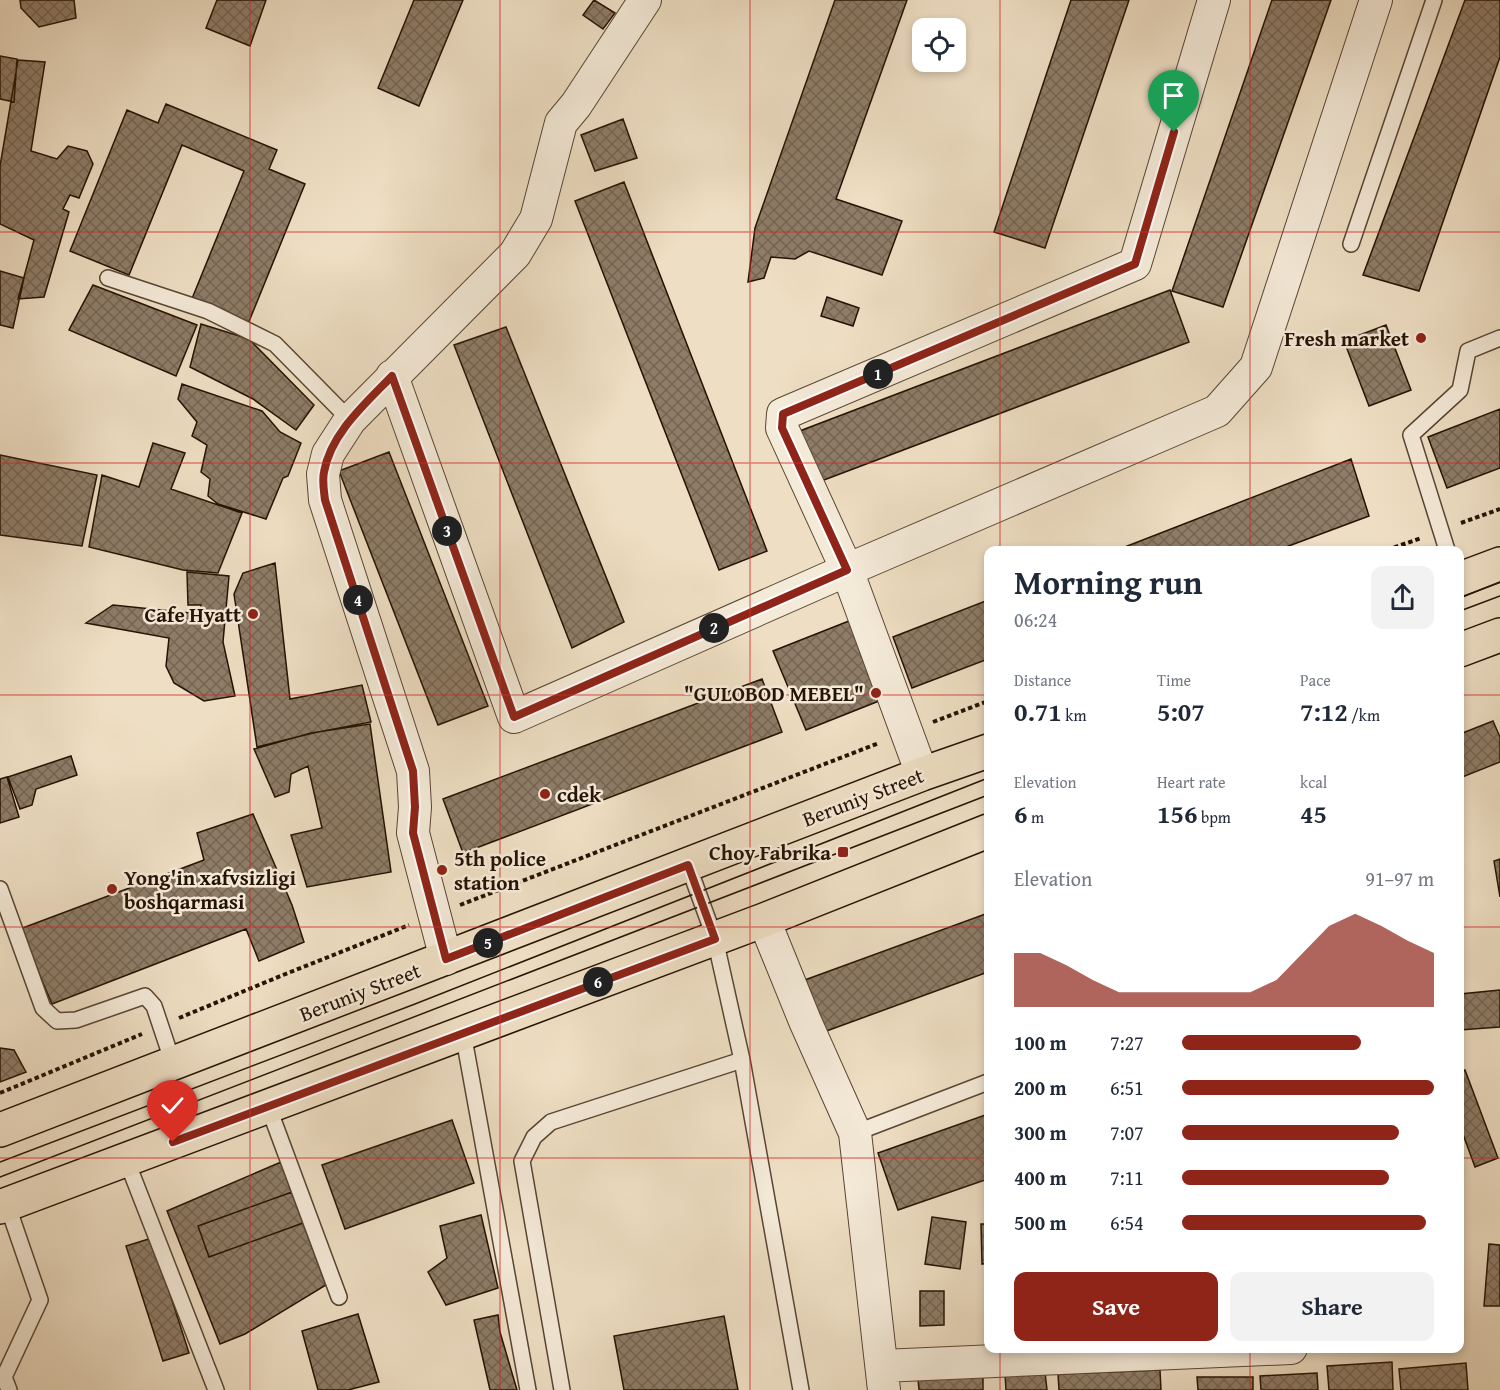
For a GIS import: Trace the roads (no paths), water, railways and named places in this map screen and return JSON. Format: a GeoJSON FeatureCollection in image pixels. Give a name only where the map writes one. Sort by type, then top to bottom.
{"type":"FeatureCollection","features":[{"type":"Feature","properties":{"kind":"main road"},"geometry":{"type":"LineString","coordinates":[[1464,578],[1500,564]]}},
{"type":"Feature","properties":{"kind":"main road"},"geometry":{"type":"LineString","coordinates":[[1464,648],[1500,635]]}},
{"type":"Feature","properties":{"kind":"main road","name":"Beruniy Street"},"geometry":{"type":"LineString","coordinates":[[0,1130],[922,774],[984,752]]}},
{"type":"Feature","properties":{"kind":"main road"},"geometry":{"type":"LineString","coordinates":[[3,1206],[715,939],[984,833]]}},
{"type":"Feature","properties":{"kind":"street"},"geometry":{"type":"LineString","coordinates":[[446,959],[413,833],[415,807],[413,771],[325,500],[323,474],[328,454],[350,420],[515,254],[536,219],[561,123],[576,105],[645,0]]}},
{"type":"Feature","properties":{"kind":"street"},"geometry":{"type":"LineString","coordinates":[[922,774],[847,570],[782,428],[783,414],[1135,264],[1214,0]]}},
{"type":"Feature","properties":{"kind":"street"},"geometry":{"type":"LineString","coordinates":[[392,376],[514,717],[847,570],[1217,411],[1256,367],[1376,0]]}},
{"type":"Feature","properties":{"kind":"street"},"geometry":{"type":"LineString","coordinates":[[764,920],[805,1021],[855,1133],[883,1378],[1223,1353]]}},
{"type":"Feature","properties":{"kind":"lane"},"geometry":{"type":"LineString","coordinates":[[1351,244],[1434,0]]}},
{"type":"Feature","properties":{"kind":"lane"},"geometry":{"type":"LineString","coordinates":[[108,278],[208,311],[275,344],[350,420]]}},
{"type":"Feature","properties":{"kind":"lane"},"geometry":{"type":"LineString","coordinates":[[1446,546],[1411,435],[1460,390],[1468,351],[1500,338]]}},
{"type":"Feature","properties":{"kind":"lane"},"geometry":{"type":"LineString","coordinates":[[688,865],[715,939],[742,1060],[801,1390]]}},
{"type":"Feature","properties":{"kind":"lane"},"geometry":{"type":"LineString","coordinates":[[0,889],[43,1008],[57,1021],[76,1020],[145,996],[154,1006],[173,1063]]}},
{"type":"Feature","properties":{"kind":"lane"},"geometry":{"type":"LineString","coordinates":[[463,1033],[528,1390]]}},
{"type":"Feature","properties":{"kind":"lane"},"geometry":{"type":"LineString","coordinates":[[562,1390],[522,1161],[534,1137],[551,1122],[742,1060]]}},
{"type":"Feature","properties":{"kind":"lane"},"geometry":{"type":"LineString","coordinates":[[855,1133],[984,1084]]}},
{"type":"Feature","properties":{"kind":"lane"},"geometry":{"type":"LineString","coordinates":[[268,1106],[339,1297]]}},
{"type":"Feature","properties":{"kind":"lane"},"geometry":{"type":"LineString","coordinates":[[126,1159],[216,1390]]}},
{"type":"Feature","properties":{"kind":"lane"},"geometry":{"type":"LineString","coordinates":[[3,1206],[40,1300],[4,1382]]}},
{"type":"Feature","properties":{"kind":"tram line"},"geometry":{"type":"LineString","coordinates":[[1464,596],[1500,582]]}},
{"type":"Feature","properties":{"kind":"tram line"},"geometry":{"type":"LineString","coordinates":[[1464,610],[1500,596]]}},
{"type":"Feature","properties":{"kind":"tram line"},"geometry":{"type":"LineString","coordinates":[[0,1162],[415,1004],[984,780]]}},
{"type":"Feature","properties":{"kind":"tram line"},"geometry":{"type":"LineString","coordinates":[[0,1177],[984,797]]}},
{"type":"Feature","properties":{"kind":"place","name":"Fresh market"},"geometry":{"type":"Point","coordinates":[1421,338]}},
{"type":"Feature","properties":{"kind":"place","name":"Cafe Hyatt"},"geometry":{"type":"Point","coordinates":[253,614]}},
{"type":"Feature","properties":{"kind":"place","name":"\"GULOBOD MEBEL\""},"geometry":{"type":"Point","coordinates":[876,693]}},
{"type":"Feature","properties":{"kind":"place","name":"cdek"},"geometry":{"type":"Point","coordinates":[545,794]}},
{"type":"Feature","properties":{"kind":"place","name":"Choy Fabrika"},"geometry":{"type":"Point","coordinates":[843,852]}},
{"type":"Feature","properties":{"kind":"place","name":"5th police station"},"geometry":{"type":"Point","coordinates":[442,870]}},
{"type":"Feature","properties":{"kind":"place","name":"Yong'in xafvsizligi boshqarmasi"},"geometry":{"type":"Point","coordinates":[112,889]}}]}
